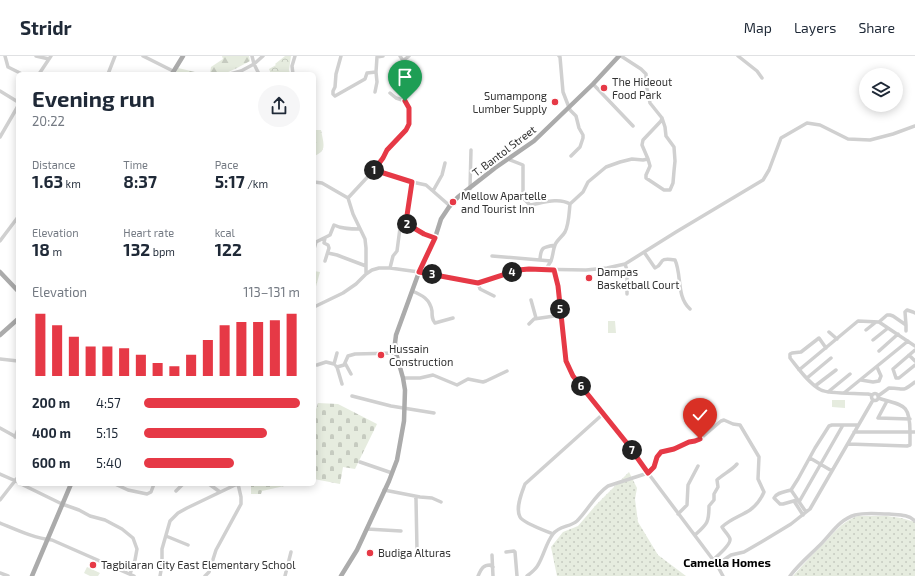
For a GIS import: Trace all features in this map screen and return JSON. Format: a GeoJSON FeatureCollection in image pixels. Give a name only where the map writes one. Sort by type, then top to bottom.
{"type":"FeatureCollection","features":[{"type":"Feature","properties":{"kind":"main road"},"geometry":{"type":"LineString","coordinates":[[173,72],[183,56]]}},
{"type":"Feature","properties":{"kind":"main road","name":"T. Bantol Street"},"geometry":{"type":"LineString","coordinates":[[341,576],[357,550],[397,460],[402,439],[405,390],[396,353],[396,335],[419,272],[435,238],[440,219],[458,197],[495,168],[534,142],[620,56]]}},
{"type":"Feature","properties":{"kind":"main road"},"geometry":{"type":"LineString","coordinates":[[0,272],[16,289]]}},
{"type":"Feature","properties":{"kind":"main road"},"geometry":{"type":"LineString","coordinates":[[0,335],[16,321]]}},
{"type":"Feature","properties":{"kind":"main road"},"geometry":{"type":"LineString","coordinates":[[32,576],[71,486]]}},
{"type":"Feature","properties":{"kind":"street"},"geometry":{"type":"LineString","coordinates":[[36,56],[50,58],[41,72]]}},
{"type":"Feature","properties":{"kind":"street"},"geometry":{"type":"LineString","coordinates":[[109,72],[115,56]]}},
{"type":"Feature","properties":{"kind":"street"},"geometry":{"type":"LineString","coordinates":[[143,56],[170,72]]}},
{"type":"Feature","properties":{"kind":"street"},"geometry":{"type":"LineString","coordinates":[[252,56],[258,72]]}},
{"type":"Feature","properties":{"kind":"street"},"geometry":{"type":"LineString","coordinates":[[238,72],[254,64],[264,56]]}},
{"type":"Feature","properties":{"kind":"street"},"geometry":{"type":"LineString","coordinates":[[292,72],[295,56]]}},
{"type":"Feature","properties":{"kind":"street"},"geometry":{"type":"LineString","coordinates":[[341,56],[333,91],[334,96],[365,79],[367,73],[376,72]]}},
{"type":"Feature","properties":{"kind":"street"},"geometry":{"type":"LineString","coordinates":[[375,92],[377,84],[377,57],[383,56]]}},
{"type":"Feature","properties":{"kind":"street"},"geometry":{"type":"LineString","coordinates":[[400,56],[404,60],[409,56]]}},
{"type":"Feature","properties":{"kind":"street"},"geometry":{"type":"LineString","coordinates":[[558,56],[560,57],[563,92],[568,107],[576,116],[583,138],[580,147],[571,156]]}},
{"type":"Feature","properties":{"kind":"street"},"geometry":{"type":"LineString","coordinates":[[620,56],[640,68],[646,74],[646,84],[650,103],[662,118],[666,136],[674,147],[675,161],[673,183],[670,190],[664,190],[646,178],[650,166],[642,145],[643,140],[661,121],[662,118]]}},
{"type":"Feature","properties":{"kind":"street"},"geometry":{"type":"LineString","coordinates":[[738,56],[757,71],[762,78]]}},
{"type":"Feature","properties":{"kind":"street"},"geometry":{"type":"LineString","coordinates":[[4,57],[8,66],[18,72]]}},
{"type":"Feature","properties":{"kind":"street"},"geometry":{"type":"LineString","coordinates":[[593,84],[633,126]]}},
{"type":"Feature","properties":{"kind":"street"},"geometry":{"type":"LineString","coordinates":[[0,91],[16,101]]}},
{"type":"Feature","properties":{"kind":"street"},"geometry":{"type":"LineString","coordinates":[[348,198],[374,170],[387,150],[406,130],[409,124],[409,108],[407,104],[405,101],[396,98],[390,93]]}},
{"type":"Feature","properties":{"kind":"street"},"geometry":{"type":"LineString","coordinates":[[0,137],[16,109]]}},
{"type":"Feature","properties":{"kind":"street"},"geometry":{"type":"LineString","coordinates":[[316,306],[343,293],[356,284],[366,274],[379,268],[419,272],[478,283],[518,270],[586,270],[607,268],[625,264],[763,180],[769,170],[781,138],[808,124],[820,125],[848,138],[870,140],[915,126]]}},
{"type":"Feature","properties":{"kind":"street"},"geometry":{"type":"LineString","coordinates":[[470,150],[470,189]]}},
{"type":"Feature","properties":{"kind":"street"},"geometry":{"type":"LineString","coordinates":[[508,159],[523,165],[523,198],[530,205],[558,200],[570,204]]}},
{"type":"Feature","properties":{"kind":"street"},"geometry":{"type":"LineString","coordinates":[[546,269],[553,256],[555,245],[564,234],[569,220],[570,204],[583,192],[588,182],[606,167],[620,162],[648,159]]}},
{"type":"Feature","properties":{"kind":"street"},"geometry":{"type":"LineString","coordinates":[[433,191],[442,175],[445,163]]}},
{"type":"Feature","properties":{"kind":"street"},"geometry":{"type":"LineString","coordinates":[[374,170],[426,185],[450,206]]}},
{"type":"Feature","properties":{"kind":"street"},"geometry":{"type":"LineString","coordinates":[[316,182],[322,183],[348,198],[365,240],[366,274]]}},
{"type":"Feature","properties":{"kind":"street"},"geometry":{"type":"LineString","coordinates":[[390,268],[393,256],[398,251],[400,228],[406,220],[412,182]]}},
{"type":"Feature","properties":{"kind":"street"},"geometry":{"type":"LineString","coordinates":[[0,241],[16,220]]}},
{"type":"Feature","properties":{"kind":"street"},"geometry":{"type":"LineString","coordinates":[[406,220],[407,224],[424,234],[435,238]]}},
{"type":"Feature","properties":{"kind":"street"},"geometry":{"type":"LineString","coordinates":[[316,242],[330,235],[334,225],[340,228],[360,229]]}},
{"type":"Feature","properties":{"kind":"street"},"geometry":{"type":"LineString","coordinates":[[324,238],[325,244],[329,247],[325,261]]}},
{"type":"Feature","properties":{"kind":"street"},"geometry":{"type":"LineString","coordinates":[[540,259],[540,251],[542,248],[555,245]]}},
{"type":"Feature","properties":{"kind":"street"},"geometry":{"type":"LineString","coordinates":[[644,252],[655,268],[664,259],[675,260],[683,299],[690,309]]}},
{"type":"Feature","properties":{"kind":"street"},"geometry":{"type":"LineString","coordinates":[[328,253],[366,266]]}},
{"type":"Feature","properties":{"kind":"street"},"geometry":{"type":"LineString","coordinates":[[492,256],[551,261]]}},
{"type":"Feature","properties":{"kind":"street"},"geometry":{"type":"LineString","coordinates":[[625,264],[627,294]]}},
{"type":"Feature","properties":{"kind":"street"},"geometry":{"type":"LineString","coordinates":[[554,270],[558,286],[566,361],[573,376],[626,442],[717,565],[723,576]]}},
{"type":"Feature","properties":{"kind":"street"},"geometry":{"type":"LineString","coordinates":[[478,283],[480,289],[494,296]]}},
{"type":"Feature","properties":{"kind":"street"},"geometry":{"type":"LineString","coordinates":[[412,291],[426,298],[431,306],[433,320],[435,323],[453,318]]}},
{"type":"Feature","properties":{"kind":"street"},"geometry":{"type":"LineString","coordinates":[[531,300],[536,318]]}},
{"type":"Feature","properties":{"kind":"street"},"geometry":{"type":"LineString","coordinates":[[906,331],[905,312],[907,310],[915,313]]}},
{"type":"Feature","properties":{"kind":"street"},"geometry":{"type":"LineString","coordinates":[[529,324],[536,318],[561,315]]}},
{"type":"Feature","properties":{"kind":"street"},"geometry":{"type":"LineString","coordinates":[[866,330],[887,315],[890,315],[906,325]]}},
{"type":"Feature","properties":{"kind":"street"},"geometry":{"type":"LineString","coordinates":[[799,370],[858,321],[877,322],[915,346]]}},
{"type":"Feature","properties":{"kind":"street"},"geometry":{"type":"LineString","coordinates":[[873,340],[888,328]]}},
{"type":"Feature","properties":{"kind":"street"},"geometry":{"type":"LineString","coordinates":[[829,332],[837,339]]}},
{"type":"Feature","properties":{"kind":"street"},"geometry":{"type":"LineString","coordinates":[[879,351],[898,334]]}},
{"type":"Feature","properties":{"kind":"street"},"geometry":{"type":"LineString","coordinates":[[826,348],[819,338],[801,352],[790,354],[790,358],[799,370],[821,390],[844,393],[876,393],[878,397],[902,406],[907,411],[913,432],[910,445],[907,446],[848,444]]}},
{"type":"Feature","properties":{"kind":"street"},"geometry":{"type":"LineString","coordinates":[[844,393],[908,341]]}},
{"type":"Feature","properties":{"kind":"street"},"geometry":{"type":"LineString","coordinates":[[915,350],[893,370],[896,378],[899,378],[915,365]]}},
{"type":"Feature","properties":{"kind":"street"},"geometry":{"type":"LineString","coordinates":[[334,364],[337,353]]}},
{"type":"Feature","properties":{"kind":"street"},"geometry":{"type":"LineString","coordinates":[[337,367],[344,366],[348,356],[355,354],[396,353]]}},
{"type":"Feature","properties":{"kind":"street"},"geometry":{"type":"LineString","coordinates":[[908,355],[915,361]]}},
{"type":"Feature","properties":{"kind":"street"},"geometry":{"type":"LineString","coordinates":[[807,378],[831,358]]}},
{"type":"Feature","properties":{"kind":"street"},"geometry":{"type":"LineString","coordinates":[[0,360],[16,361]]}},
{"type":"Feature","properties":{"kind":"street"},"geometry":{"type":"LineString","coordinates":[[317,364],[326,362],[334,364],[337,367],[342,384]]}},
{"type":"Feature","properties":{"kind":"street"},"geometry":{"type":"LineString","coordinates":[[345,362],[351,374]]}},
{"type":"Feature","properties":{"kind":"street"},"geometry":{"type":"LineString","coordinates":[[861,380],[873,382],[879,381],[882,376],[877,367]]}},
{"type":"Feature","properties":{"kind":"street"},"geometry":{"type":"LineString","coordinates":[[815,386],[836,370]]}},
{"type":"Feature","properties":{"kind":"street"},"geometry":{"type":"LineString","coordinates":[[403,378],[433,376],[457,385],[468,379],[483,382],[507,371]]}},
{"type":"Feature","properties":{"kind":"street"},"geometry":{"type":"LineString","coordinates":[[828,392],[850,374]]}},
{"type":"Feature","properties":{"kind":"street"},"geometry":{"type":"LineString","coordinates":[[717,565],[731,555],[750,549],[791,524],[804,513],[813,504],[873,400],[877,400],[878,397],[889,388],[902,390],[915,382]]}},
{"type":"Feature","properties":{"kind":"street"},"geometry":{"type":"LineString","coordinates":[[872,394],[871,397],[873,400]]}},
{"type":"Feature","properties":{"kind":"street"},"geometry":{"type":"LineString","coordinates":[[352,396],[405,409],[434,413]]}},
{"type":"Feature","properties":{"kind":"street"},"geometry":{"type":"LineString","coordinates":[[887,401],[878,418],[910,419]]}},
{"type":"Feature","properties":{"kind":"street"},"geometry":{"type":"LineString","coordinates":[[553,534],[520,518],[518,506],[525,484],[603,414]]}},
{"type":"Feature","properties":{"kind":"street"},"geometry":{"type":"LineString","coordinates":[[527,576],[538,566],[553,534],[561,528],[569,526],[577,521],[598,495],[608,486],[648,473],[654,467],[659,454],[700,439],[721,420],[724,420],[740,425],[759,457],[758,480],[764,492],[750,510],[722,527],[730,541],[713,560]]}},
{"type":"Feature","properties":{"kind":"street"},"geometry":{"type":"LineString","coordinates":[[842,425],[821,465],[797,501],[780,504],[774,498],[775,496],[791,490],[826,429],[832,425],[842,425],[858,425]]}},
{"type":"Feature","properties":{"kind":"street"},"geometry":{"type":"LineString","coordinates":[[0,428],[16,437]]}},
{"type":"Feature","properties":{"kind":"street"},"geometry":{"type":"LineString","coordinates":[[854,432],[913,432]]}},
{"type":"Feature","properties":{"kind":"street"},"geometry":{"type":"LineString","coordinates":[[810,458],[832,470]]}},
{"type":"Feature","properties":{"kind":"street"},"geometry":{"type":"LineString","coordinates":[[360,462],[392,473]]}},
{"type":"Feature","properties":{"kind":"street"},"geometry":{"type":"LineString","coordinates":[[695,535],[707,524],[709,506],[714,500],[714,494],[718,487],[717,480],[733,469],[737,464]]}},
{"type":"Feature","properties":{"kind":"street"},"geometry":{"type":"LineString","coordinates":[[678,514],[687,505],[688,485],[698,466]]}},
{"type":"Feature","properties":{"kind":"street"},"geometry":{"type":"LineString","coordinates":[[0,474],[16,482],[0,500]]}},
{"type":"Feature","properties":{"kind":"street"},"geometry":{"type":"LineString","coordinates":[[0,522],[34,537],[52,540],[132,575],[137,549],[133,538],[122,529],[105,520],[90,516],[25,486]]}},
{"type":"Feature","properties":{"kind":"street"},"geometry":{"type":"LineString","coordinates":[[119,486],[128,490],[147,494],[151,492],[153,486]]}},
{"type":"Feature","properties":{"kind":"street"},"geometry":{"type":"LineString","coordinates":[[176,491],[181,486]]}},
{"type":"Feature","properties":{"kind":"street"},"geometry":{"type":"LineString","coordinates":[[212,486],[220,492]]}},
{"type":"Feature","properties":{"kind":"street"},"geometry":{"type":"LineString","coordinates":[[160,576],[162,549],[168,523],[174,516],[187,508],[233,486]]}},
{"type":"Feature","properties":{"kind":"street"},"geometry":{"type":"LineString","coordinates":[[205,576],[209,572],[216,550],[241,504],[238,486]]}},
{"type":"Feature","properties":{"kind":"street"},"geometry":{"type":"LineString","coordinates":[[384,490],[432,498],[442,502]]}},
{"type":"Feature","properties":{"kind":"street"},"geometry":{"type":"LineString","coordinates":[[791,490],[804,513]]}},
{"type":"Feature","properties":{"kind":"street"},"geometry":{"type":"LineString","coordinates":[[415,496],[417,550]]}},
{"type":"Feature","properties":{"kind":"street"},"geometry":{"type":"LineString","coordinates":[[790,576],[833,530],[849,517],[871,513],[906,516],[915,521]]}},
{"type":"Feature","properties":{"kind":"street"},"geometry":{"type":"LineString","coordinates":[[367,529],[401,531]]}},
{"type":"Feature","properties":{"kind":"street"},"geometry":{"type":"LineString","coordinates":[[166,536],[188,545]]}},
{"type":"Feature","properties":{"kind":"street"},"geometry":{"type":"LineString","coordinates":[[285,576],[291,552]]}},
{"type":"Feature","properties":{"kind":"street"},"geometry":{"type":"LineString","coordinates":[[506,552],[515,552],[518,576]]}},
{"type":"Feature","properties":{"kind":"street"},"geometry":{"type":"LineString","coordinates":[[492,555],[493,576]]}},
{"type":"Feature","properties":{"kind":"street"},"geometry":{"type":"LineString","coordinates":[[478,576],[482,567],[485,565],[490,565],[493,568]]}},
{"type":"Feature","properties":{"kind":"street"},"geometry":{"type":"LineString","coordinates":[[0,573],[8,576]]}},
{"type":"Feature","properties":{"kind":"green space"},"geometry":{"type":"Polygon","coordinates":[[[222,56],[249,56],[250,61],[228,72],[210,72],[211,67],[223,59],[222,56]]]}},
{"type":"Feature","properties":{"kind":"green space"},"geometry":{"type":"Polygon","coordinates":[[[285,56],[291,56],[290,72],[270,72],[269,69],[276,65],[275,64],[285,56]]]}},
{"type":"Feature","properties":{"kind":"green space"},"geometry":{"type":"Polygon","coordinates":[[[178,68],[195,72],[176,72],[178,68]]]}},
{"type":"Feature","properties":{"kind":"green space"},"geometry":{"type":"Polygon","coordinates":[[[316,130],[321,130],[324,146],[316,155],[316,130]]]}},
{"type":"Feature","properties":{"kind":"green space"},"geometry":{"type":"Polygon","coordinates":[[[316,271],[320,272],[316,286],[316,271]]]}},
{"type":"Feature","properties":{"kind":"green space"},"geometry":{"type":"Polygon","coordinates":[[[608,321],[615,321],[616,333],[608,333],[608,321]]]}},
{"type":"Feature","properties":{"kind":"green space"},"geometry":{"type":"Polygon","coordinates":[[[832,400],[845,400],[845,408],[832,407],[832,400]]]}},
{"type":"Feature","properties":{"kind":"green space"},"geometry":{"type":"Polygon","coordinates":[[[318,403],[338,404],[377,424],[355,469],[343,467],[340,484],[316,479],[316,410],[318,403]]]}},
{"type":"Feature","properties":{"kind":"green space"},"geometry":{"type":"Polygon","coordinates":[[[629,472],[637,488],[635,499],[638,522],[658,555],[686,576],[557,576],[551,547],[563,532],[578,526],[596,505],[629,472]]]}},
{"type":"Feature","properties":{"kind":"green space"},"geometry":{"type":"Polygon","coordinates":[[[251,486],[284,486],[262,491],[261,494],[251,494],[251,486]]]}},
{"type":"Feature","properties":{"kind":"green space"},"geometry":{"type":"Polygon","coordinates":[[[858,516],[887,516],[915,522],[915,576],[793,576],[838,528],[845,522],[858,516]]]}},
{"type":"Feature","properties":{"kind":"green space"},"geometry":{"type":"Polygon","coordinates":[[[87,567],[100,573],[98,576],[90,576],[84,573],[87,567]]]}},
{"type":"Feature","properties":{"kind":"place","name":"The Hideout Food Park"},"geometry":{"type":"Point","coordinates":[604,88]}},
{"type":"Feature","properties":{"kind":"place","name":"Sumampong Lumber Supply"},"geometry":{"type":"Point","coordinates":[555,102]}},
{"type":"Feature","properties":{"kind":"place","name":"Mellow Apartelle and Tourist Inn"},"geometry":{"type":"Point","coordinates":[453,202]}},
{"type":"Feature","properties":{"kind":"place","name":"Dampas Basketball Court"},"geometry":{"type":"Point","coordinates":[589,278]}},
{"type":"Feature","properties":{"kind":"place","name":"Hussain Construction"},"geometry":{"type":"Point","coordinates":[381,355]}},
{"type":"Feature","properties":{"kind":"place","name":"Budiga Alturas"},"geometry":{"type":"Point","coordinates":[370,553]}},
{"type":"Feature","properties":{"kind":"place","name":"Tagbilaran City East Elementary School"},"geometry":{"type":"Point","coordinates":[93,565]}},
{"type":"Feature","properties":{"kind":"district","name":"Camella Homes"},"geometry":{"type":"Point","coordinates":[727,563]}},
{"type":"Feature","properties":{"kind":"route"},"geometry":{"type":"LineString","coordinates":[[405,101],[409,108],[409,124],[406,130],[387,150],[374,170],[412,182],[406,222],[424,234],[435,238],[419,272],[478,283],[518,270],[554,270],[558,286],[566,361],[573,376],[626,442],[648,473],[654,467],[657,457],[661,452],[666,452],[700,439]]}}]}
